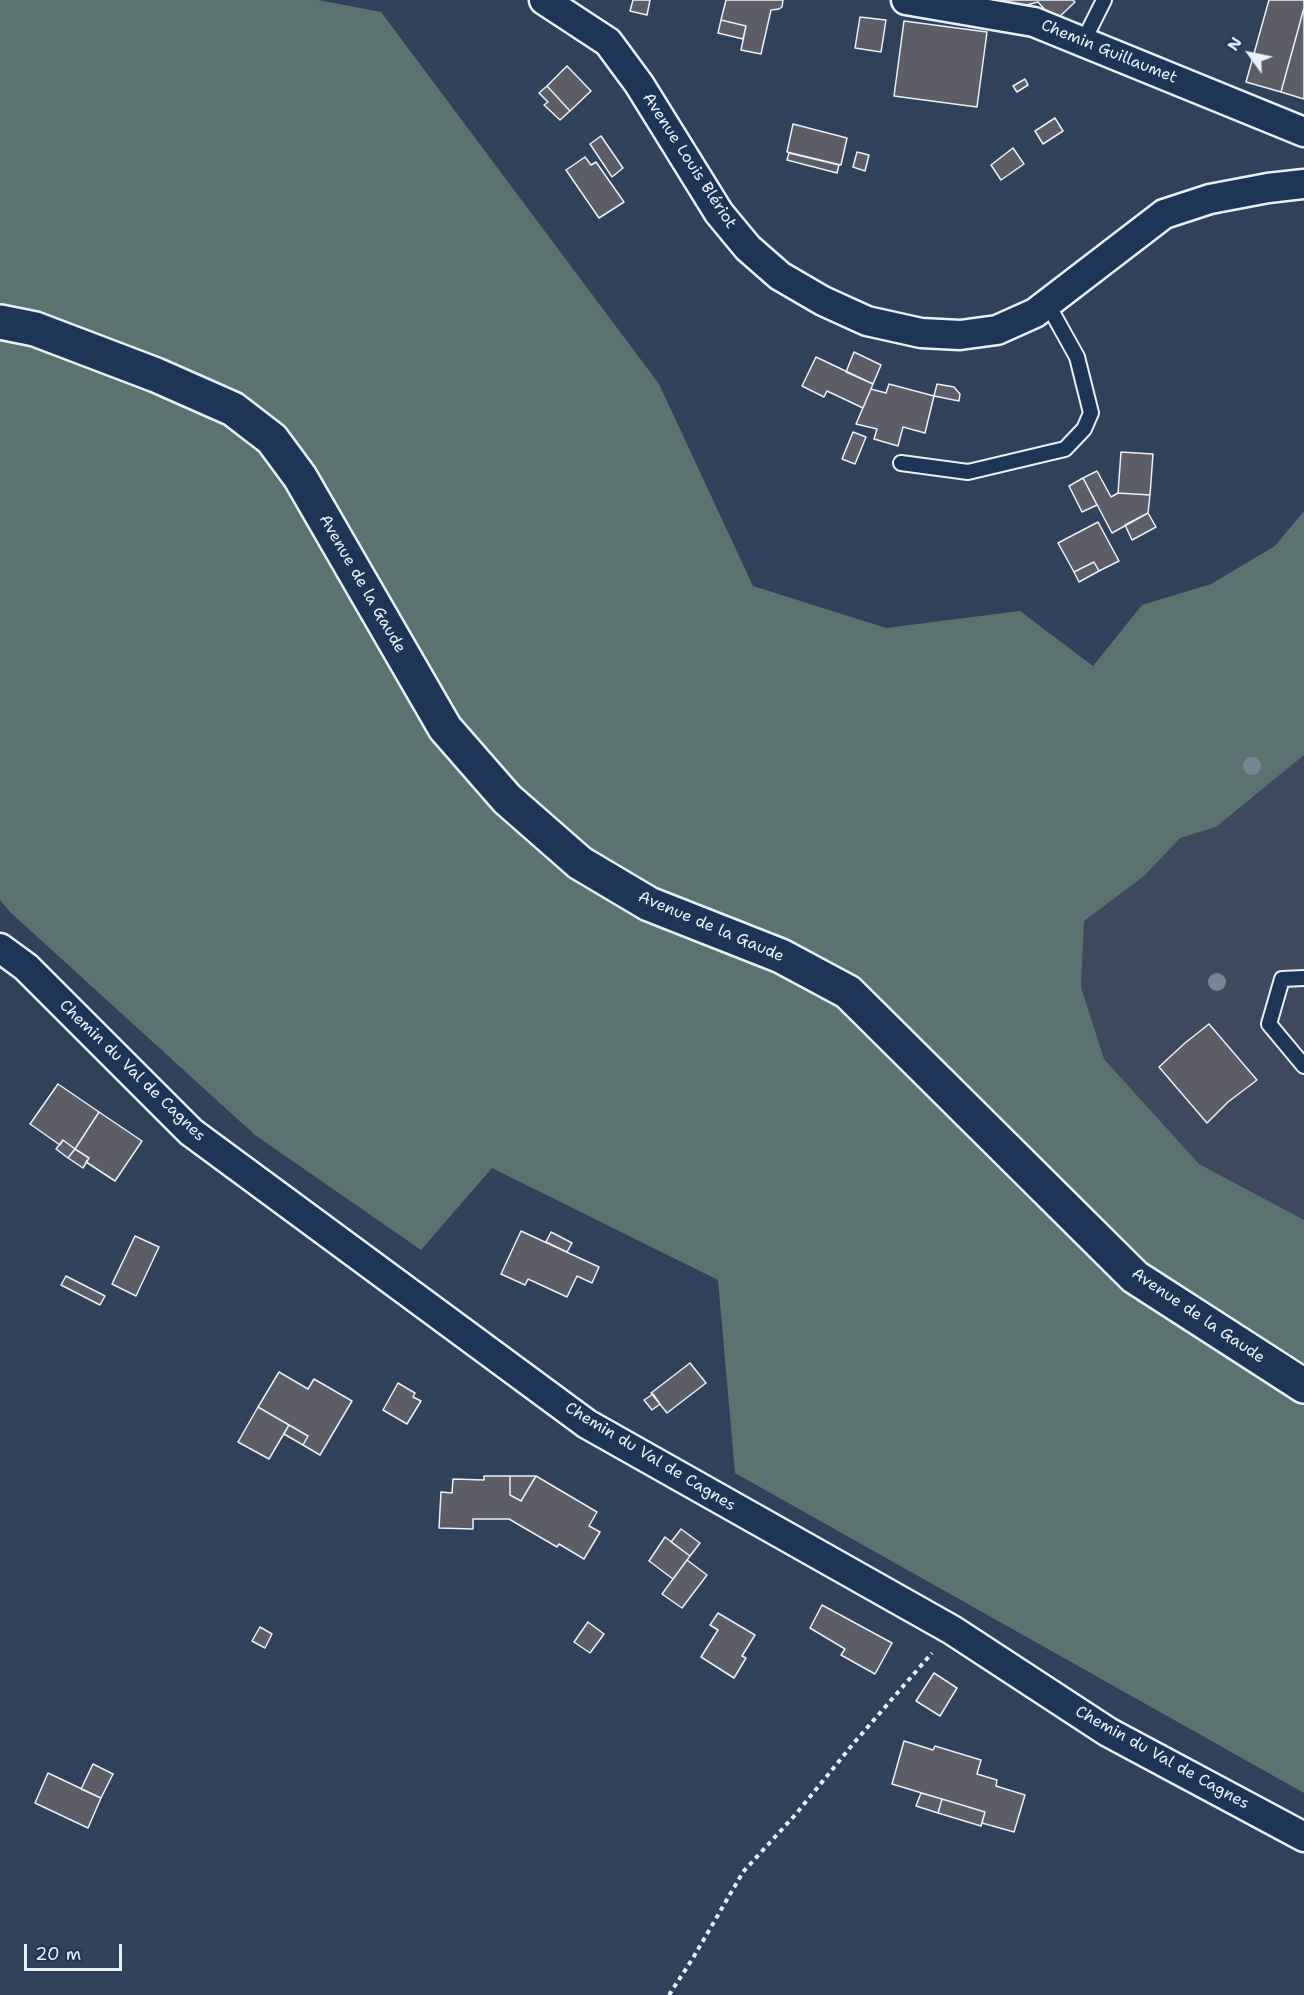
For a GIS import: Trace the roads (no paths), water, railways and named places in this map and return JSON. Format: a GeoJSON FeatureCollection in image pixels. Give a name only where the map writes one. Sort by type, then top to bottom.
{"type":"FeatureCollection","features":[{"type":"Feature","properties":{"kind":"street","name":"Avenue Louis Blériot"},"geometry":{"type":"LineString","coordinates":[[544,0],[608,42],[639,84],[720,213],[748,248],[780,276],[823,302],[867,321],[921,333],[960,335],[997,330],[1035,313],[1164,214],[1210,199],[1304,184]]}},
{"type":"Feature","properties":{"kind":"street","name":"Chemin Guillaumet"},"geometry":{"type":"LineString","coordinates":[[906,0],[1034,22],[1304,132]]}},
{"type":"Feature","properties":{"kind":"street","name":"Avenue de la Gaude"},"geometry":{"type":"LineString","coordinates":[[0,322],[35,329],[156,375],[233,409],[272,439],[300,477],[445,728],[507,799],[580,863],[649,904],[782,956],[848,992],[1135,1277],[1304,1386]]}},
{"type":"Feature","properties":{"kind":"street","name":"Chemin du Val de Cagnes"},"geometry":{"type":"LineString","coordinates":[[0,948],[26,967],[191,1132],[587,1424],[952,1630],[1108,1732],[1304,1837]]}},
{"type":"Feature","properties":{"kind":"lane"},"geometry":{"type":"LineString","coordinates":[[1083,42],[1104,0]]}},
{"type":"Feature","properties":{"kind":"lane"},"geometry":{"type":"LineString","coordinates":[[901,463],[968,472],[1065,449],[1084,429],[1091,412],[1077,357],[1047,303]]}},
{"type":"Feature","properties":{"kind":"lane"},"geometry":{"type":"LineString","coordinates":[[1304,978],[1282,979],[1269,1024],[1304,1066]]}}]}
